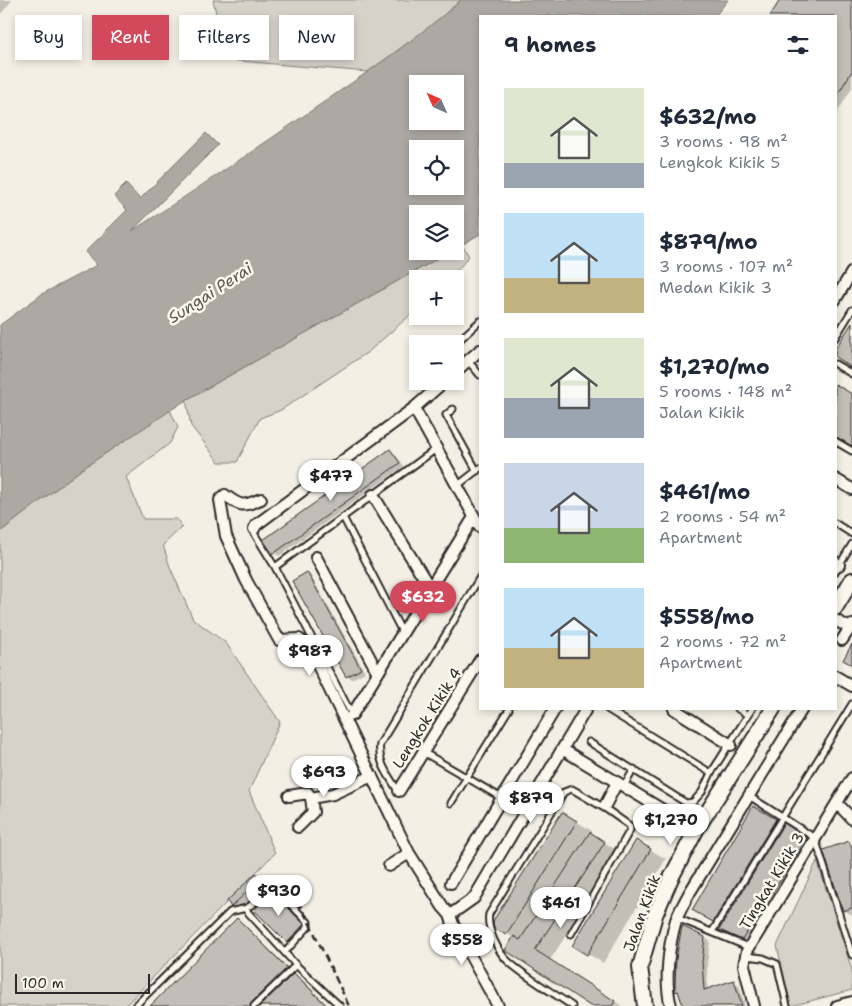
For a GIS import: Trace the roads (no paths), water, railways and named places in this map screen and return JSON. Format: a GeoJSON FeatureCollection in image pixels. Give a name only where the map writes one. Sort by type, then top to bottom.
{"type":"FeatureCollection","features":[{"type":"Feature","properties":{"kind":"street"},"geometry":{"type":"LineString","coordinates":[[837,298],[849,284],[852,272]]}},
{"type":"Feature","properties":{"kind":"street"},"geometry":{"type":"LineString","coordinates":[[464,364],[479,351]]}},
{"type":"Feature","properties":{"kind":"street"},"geometry":{"type":"LineString","coordinates":[[254,529],[256,525],[414,408],[434,390]]}},
{"type":"Feature","properties":{"kind":"street"},"geometry":{"type":"LineString","coordinates":[[414,408],[479,525]]}},
{"type":"Feature","properties":{"kind":"street"},"geometry":{"type":"LineString","coordinates":[[837,479],[852,489]]}},
{"type":"Feature","properties":{"kind":"street"},"geometry":{"type":"LineString","coordinates":[[261,498],[246,506],[238,505],[225,495],[220,500],[226,536],[246,580],[279,640],[299,639],[310,649],[409,853],[442,907],[450,915],[453,924],[498,1006]]}},
{"type":"Feature","properties":{"kind":"street"},"geometry":{"type":"LineString","coordinates":[[373,495],[430,588]]}},
{"type":"Feature","properties":{"kind":"street"},"geometry":{"type":"LineString","coordinates":[[352,715],[474,517]]}},
{"type":"Feature","properties":{"kind":"street"},"geometry":{"type":"LineString","coordinates":[[316,557],[378,673]]}},
{"type":"Feature","properties":{"kind":"street"},"geometry":{"type":"LineString","coordinates":[[837,605],[852,580]]}},
{"type":"Feature","properties":{"kind":"street"},"geometry":{"type":"LineString","coordinates":[[837,621],[851,626],[842,640]]}},
{"type":"Feature","properties":{"kind":"street","name":"Lengkok Kikik 4"},"geometry":{"type":"LineString","coordinates":[[399,792],[479,662]]}},
{"type":"Feature","properties":{"kind":"street"},"geometry":{"type":"LineString","coordinates":[[837,677],[852,686]]}},
{"type":"Feature","properties":{"kind":"street"},"geometry":{"type":"LineString","coordinates":[[451,883],[555,710]]}},
{"type":"Feature","properties":{"kind":"street"},"geometry":{"type":"LineString","coordinates":[[450,915],[474,898],[585,710]]}},
{"type":"Feature","properties":{"kind":"street"},"geometry":{"type":"LineString","coordinates":[[676,710],[731,745]]}},
{"type":"Feature","properties":{"kind":"street","name":"Jalan Kikik"},"geometry":{"type":"LineString","coordinates":[[645,1006],[640,966],[655,915],[671,878],[696,830],[772,710]]}},
{"type":"Feature","properties":{"kind":"street"},"geometry":{"type":"LineString","coordinates":[[671,1006],[668,997],[668,972],[672,936],[677,918],[690,892],[748,795],[801,710]]}},
{"type":"Feature","properties":{"kind":"street"},"geometry":{"type":"LineString","coordinates":[[562,749],[696,830]]}},
{"type":"Feature","properties":{"kind":"street"},"geometry":{"type":"LineString","coordinates":[[312,798],[334,794],[372,776]]}},
{"type":"Feature","properties":{"kind":"street","name":"Tingkat Kikik 3"},"geometry":{"type":"LineString","coordinates":[[747,951],[852,778]]}},
{"type":"Feature","properties":{"kind":"street"},"geometry":{"type":"LineString","coordinates":[[289,796],[308,793],[312,798],[314,812],[298,826]]}},
{"type":"Feature","properties":{"kind":"street"},"geometry":{"type":"LineString","coordinates":[[837,803],[852,819]]}},
{"type":"Feature","properties":{"kind":"street"},"geometry":{"type":"LineString","coordinates":[[389,866],[409,853]]}},
{"type":"Feature","properties":{"kind":"street"},"geometry":{"type":"LineString","coordinates":[[747,951],[744,965],[754,1006]]}},
{"type":"Feature","properties":{"kind":"street"},"geometry":{"type":"LineString","coordinates":[[838,1006],[852,1002]]}},
{"type":"Feature","properties":{"kind":"lane"},"geometry":{"type":"LineString","coordinates":[[837,335],[852,310]]}},
{"type":"Feature","properties":{"kind":"lane"},"geometry":{"type":"LineString","coordinates":[[464,336],[479,322]]}},
{"type":"Feature","properties":{"kind":"lane"},"geometry":{"type":"LineString","coordinates":[[468,361],[479,373]]}},
{"type":"Feature","properties":{"kind":"lane"},"geometry":{"type":"LineString","coordinates":[[837,365],[852,374]]}},
{"type":"Feature","properties":{"kind":"lane"},"geometry":{"type":"LineString","coordinates":[[453,410],[446,415],[478,469],[457,486]]}},
{"type":"Feature","properties":{"kind":"lane"},"geometry":{"type":"LineString","coordinates":[[837,442],[852,451]]}},
{"type":"Feature","properties":{"kind":"lane"},"geometry":{"type":"LineString","coordinates":[[275,567],[436,449]]}},
{"type":"Feature","properties":{"kind":"lane"},"geometry":{"type":"LineString","coordinates":[[343,517],[402,633]]}},
{"type":"Feature","properties":{"kind":"lane"},"geometry":{"type":"LineString","coordinates":[[837,524],[852,534]]}},
{"type":"Feature","properties":{"kind":"lane"},"geometry":{"type":"LineString","coordinates":[[254,529],[254,533],[275,567],[352,715]]}},
{"type":"Feature","properties":{"kind":"lane"},"geometry":{"type":"LineString","coordinates":[[837,565],[852,544]]}},
{"type":"Feature","properties":{"kind":"lane"},"geometry":{"type":"LineString","coordinates":[[399,792],[384,768],[378,754],[380,744],[479,579]]}},
{"type":"Feature","properties":{"kind":"lane"},"geometry":{"type":"LineString","coordinates":[[712,932],[852,704]]}},
{"type":"Feature","properties":{"kind":"lane"},"geometry":{"type":"LineString","coordinates":[[452,803],[508,710]]}},
{"type":"Feature","properties":{"kind":"lane"},"geometry":{"type":"LineString","coordinates":[[609,710],[711,773]]}},
{"type":"Feature","properties":{"kind":"lane"},"geometry":{"type":"LineString","coordinates":[[740,710],[748,715]]}},
{"type":"Feature","properties":{"kind":"lane"},"geometry":{"type":"LineString","coordinates":[[589,742],[686,803],[693,802],[702,792],[711,773],[731,745],[751,710]]}},
{"type":"Feature","properties":{"kind":"lane"},"geometry":{"type":"LineString","coordinates":[[423,752],[524,811]]}},
{"type":"Feature","properties":{"kind":"lane"},"geometry":{"type":"LineString","coordinates":[[604,808],[619,784],[634,769]]}},
{"type":"Feature","properties":{"kind":"lane"},"geometry":{"type":"LineString","coordinates":[[571,934],[630,830],[628,824],[572,789],[564,792],[489,914],[488,920],[493,938],[508,962],[572,1006]]}},
{"type":"Feature","properties":{"kind":"lane"},"geometry":{"type":"LineString","coordinates":[[748,795],[815,838],[852,955]]}},
{"type":"Feature","properties":{"kind":"lane"},"geometry":{"type":"LineString","coordinates":[[135,1006],[230,912],[246,909],[272,886],[308,922],[308,927],[285,952]]}},
{"type":"Feature","properties":{"kind":"lane"},"geometry":{"type":"LineString","coordinates":[[246,909],[296,965],[340,1006]]}},
{"type":"Feature","properties":{"kind":"lane"},"geometry":{"type":"LineString","coordinates":[[677,918],[712,932],[747,951],[777,964],[787,1006]]}},
{"type":"Feature","properties":{"kind":"lane"},"geometry":{"type":"LineString","coordinates":[[254,1006],[296,965]]}},
{"type":"Feature","properties":{"kind":"water","name":"Sungai Perai"},"geometry":{"type":"Polygon","coordinates":[[[461,0],[728,0],[716,15],[479,15],[479,235],[464,244],[464,205],[409,205],[409,260],[435,260],[417,270],[409,270],[409,275],[186,400],[82,469],[0,532],[0,325],[42,294],[97,265],[85,252],[127,210],[114,196],[126,184],[140,199],[206,133],[218,145],[132,231],[410,41],[461,0]]]}},
{"type":"Feature","properties":{"kind":"railway"},"geometry":{"type":"LineString","coordinates":[[286,880],[310,924],[349,1006]]}}]}
